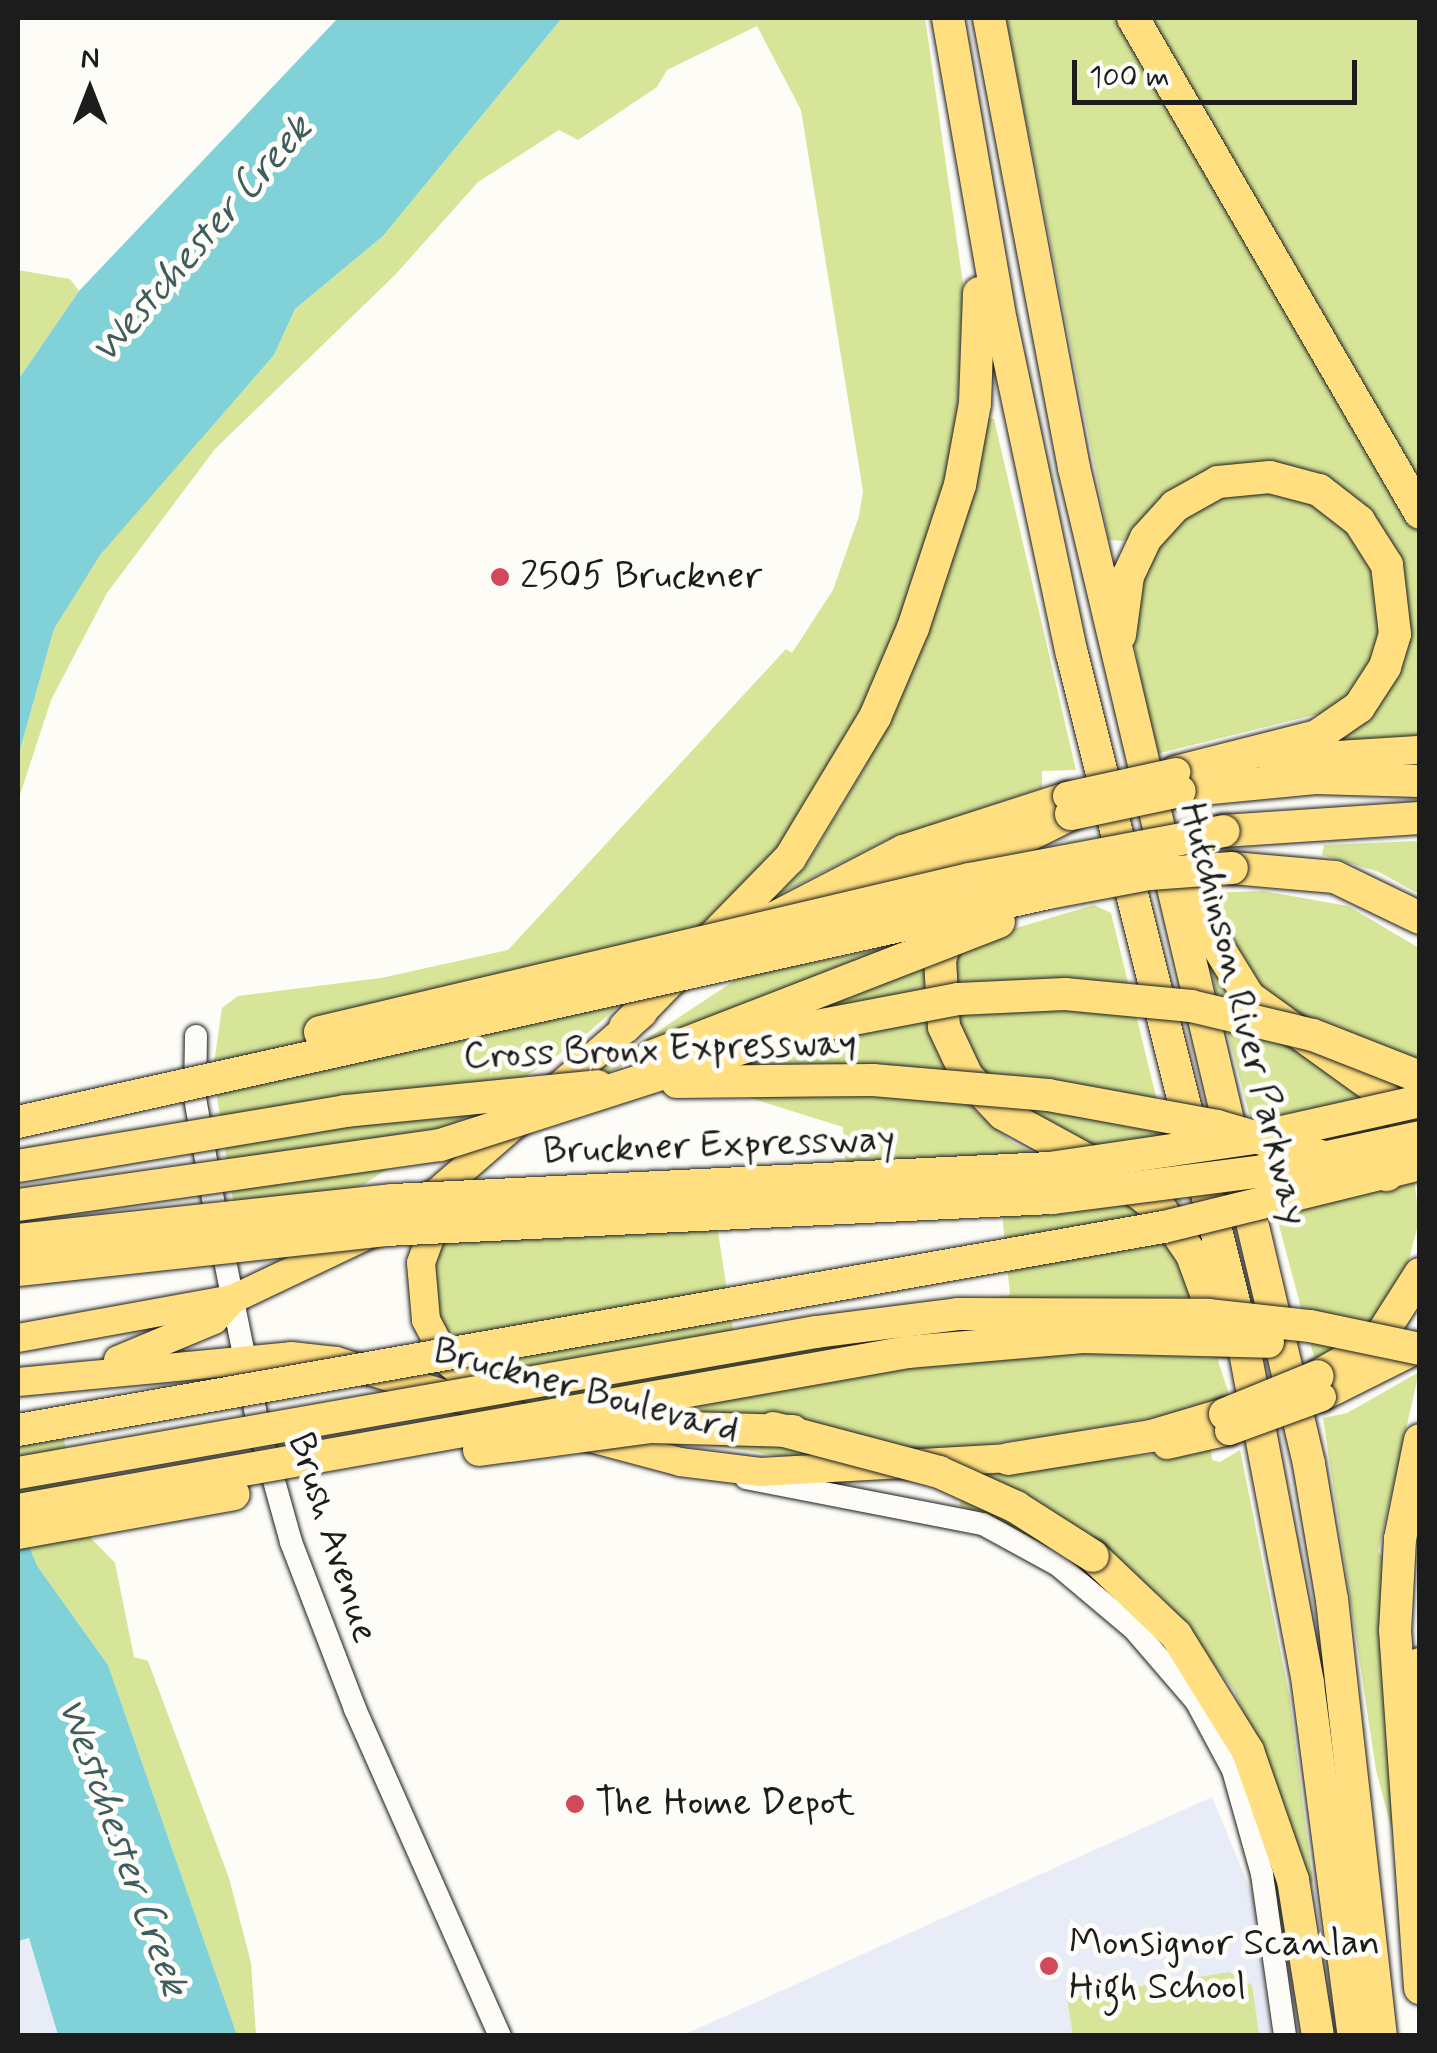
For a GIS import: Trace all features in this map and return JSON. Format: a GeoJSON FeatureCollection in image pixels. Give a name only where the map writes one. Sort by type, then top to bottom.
{"type":"FeatureCollection","features":[{"type":"Feature","properties":{"kind":"highway","name":"Hutchinson River Parkway"},"geometry":{"type":"LineString","coordinates":[[948,18],[974,174],[1072,654],[1212,1206],[1270,1484]]}},
{"type":"Feature","properties":{"kind":"highway","name":"Hutchinson River Parkway"},"geometry":{"type":"LineString","coordinates":[[989,18],[1050,350],[1122,684],[1316,1498],[1381,2036]]}},
{"type":"Feature","properties":{"kind":"highway"},"geometry":{"type":"LineString","coordinates":[[1134,18],[1420,513]]}},
{"type":"Feature","properties":{"kind":"highway"},"geometry":{"type":"LineString","coordinates":[[624,1027],[790,858],[860,746],[898,664],[947,529],[971,435],[980,332],[974,174]]}},
{"type":"Feature","properties":{"kind":"highway"},"geometry":{"type":"LineString","coordinates":[[624,1027],[923,866],[1069,805],[1178,782],[1317,736],[1359,708],[1385,668],[1395,634],[1390,576],[1375,542],[1341,503],[1295,481],[1243,477],[1196,492],[1159,520],[1131,566],[1120,624],[1122,684]]}},
{"type":"Feature","properties":{"kind":"highway"},"geometry":{"type":"LineString","coordinates":[[1178,782],[1315,778],[1420,781]]}},
{"type":"Feature","properties":{"kind":"highway"},"geometry":{"type":"LineString","coordinates":[[1069,805],[997,851],[957,895],[938,971],[944,1028],[967,1076],[1002,1114],[1118,1177],[1178,1231],[1210,1300],[1270,1484],[1321,1766],[1354,2036]]}},
{"type":"Feature","properties":{"kind":"highway"},"geometry":{"type":"LineString","coordinates":[[18,1108],[867,902],[1223,831],[1420,818]]}},
{"type":"Feature","properties":{"kind":"highway"},"geometry":{"type":"LineString","coordinates":[[1160,847],[1222,962],[1249,997],[1382,1093],[1420,1148]]}},
{"type":"Feature","properties":{"kind":"highway"},"geometry":{"type":"LineString","coordinates":[[18,1122],[1048,892],[1232,868],[1335,877],[1420,918]]}},
{"type":"Feature","properties":{"kind":"highway"},"geometry":{"type":"LineString","coordinates":[[316,1164],[494,1115],[973,931],[1133,886],[1232,868]]}},
{"type":"Feature","properties":{"kind":"highway"},"geometry":{"type":"LineString","coordinates":[[18,1204],[316,1164],[509,1127],[836,1020],[995,995],[1102,996],[1209,1009],[1330,1041],[1420,1077]]}},
{"type":"Feature","properties":{"kind":"highway","name":"Cross Bronx Expressway"},"geometry":{"type":"LineString","coordinates":[[18,1166],[242,1126],[460,1098],[651,1082],[856,1080],[995,1088],[1152,1112],[1286,1144],[1420,1186]]}},
{"type":"Feature","properties":{"kind":"highway","name":"Bruckner Expressway"},"geometry":{"type":"LineString","coordinates":[[18,1240],[393,1200],[1033,1169],[1224,1143],[1420,1101]]}},
{"type":"Feature","properties":{"kind":"highway","name":"Bruckner Expressway"},"geometry":{"type":"LineString","coordinates":[[18,1270],[404,1228],[1034,1200],[1262,1171],[1420,1137]]}},
{"type":"Feature","properties":{"kind":"highway"},"geometry":{"type":"LineString","coordinates":[[18,1430],[1164,1228],[1420,1164]]}},
{"type":"Feature","properties":{"kind":"highway"},"geometry":{"type":"LineString","coordinates":[[1008,1459],[1227,1423],[1320,1386],[1385,1334],[1420,1274]]}},
{"type":"Feature","properties":{"kind":"highway"},"geometry":{"type":"LineString","coordinates":[[18,1473],[816,1332],[958,1314],[1208,1315],[1310,1326],[1420,1349]]}},
{"type":"Feature","properties":{"kind":"highway"},"geometry":{"type":"LineString","coordinates":[[18,1510],[804,1368],[1012,1340],[1239,1340],[1420,1361]]}},
{"type":"Feature","properties":{"kind":"highway"},"geometry":{"type":"LineString","coordinates":[[459,1431],[678,1417],[793,1432],[898,1457],[968,1484],[1093,1556],[1186,1648],[1248,1751],[1293,1880],[1318,2036]]}},
{"type":"Feature","properties":{"kind":"highway"},"geometry":{"type":"LineString","coordinates":[[18,1534],[567,1435],[670,1426],[793,1432]]}},
{"type":"Feature","properties":{"kind":"highway"},"geometry":{"type":"LineString","coordinates":[[1420,1440],[1400,1539],[1394,1630],[1420,1988]]}},
{"type":"Feature","properties":{"kind":"highway"},"geometry":{"type":"LineString","coordinates":[[1420,1664],[1420,1775]]}},
{"type":"Feature","properties":{"kind":"main road"},"geometry":{"type":"LineString","coordinates":[[1178,782],[1321,754],[1420,750]]}},
{"type":"Feature","properties":{"kind":"main road"},"geometry":{"type":"LineString","coordinates":[[26,1337],[233,1299],[332,1256],[420,1206],[476,1164],[624,1027]]}},
{"type":"Feature","properties":{"kind":"main road"},"geometry":{"type":"LineString","coordinates":[[476,1164],[442,1210],[423,1252],[426,1320],[437,1346],[466,1381],[534,1421]]}},
{"type":"Feature","properties":{"kind":"main road"},"geometry":{"type":"LineString","coordinates":[[99,1370],[214,1320],[233,1299]]}},
{"type":"Feature","properties":{"kind":"main road"},"geometry":{"type":"LineString","coordinates":[[1320,1386],[1420,1349]]}},
{"type":"Feature","properties":{"kind":"main road","name":"Bruckner Boulevard"},"geometry":{"type":"LineString","coordinates":[[29,1380],[99,1370],[243,1359],[336,1361],[680,1462],[805,1472],[1008,1459]]}},
{"type":"Feature","properties":{"kind":"street","name":"Brush Avenue"},"geometry":{"type":"LineString","coordinates":[[196,1036],[194,1098],[243,1359],[309,1596],[500,2036]]}},
{"type":"Feature","properties":{"kind":"street"},"geometry":{"type":"LineString","coordinates":[[680,1462],[983,1524],[1058,1564],[1122,1618],[1196,1701],[1233,1770],[1262,1874],[1285,2036]]}},
{"type":"Feature","properties":{"kind":"shaded area","name":"Monsignor Scanlan High School"},"geometry":{"type":"Polygon","coordinates":[[[1212,1797],[1253,1896],[1271,2035],[681,2036],[1212,1797]]]}},
{"type":"Feature","properties":{"kind":"shaded area"},"geometry":{"type":"Polygon","coordinates":[[[29,1938],[58,2035],[18,2036],[18,1941],[29,1938]]]}},
{"type":"Feature","properties":{"kind":"green space"},"geometry":{"type":"Polygon","coordinates":[[[562,18],[925,18],[963,283],[956,446],[932,540],[858,731],[754,888],[576,1043],[363,1185],[236,1219],[213,1071],[222,1008],[238,996],[381,978],[508,950],[786,649],[792,653],[833,590],[859,516],[863,491],[801,110],[757,26],[667,70],[657,87],[578,140],[559,130],[478,182],[395,275],[215,449],[107,593],[51,700],[18,801],[18,757],[54,629],[99,555],[274,355],[295,309],[383,236],[562,18]]]}},
{"type":"Feature","properties":{"kind":"green space"},"geometry":{"type":"Polygon","coordinates":[[[1006,18],[1123,18],[1419,531],[1419,739],[1334,742],[1359,721],[1397,563],[1267,466],[1124,541],[1109,540],[1006,18]]]}},
{"type":"Feature","properties":{"kind":"green space"},"geometry":{"type":"Polygon","coordinates":[[[1143,18],[1419,18],[1419,495],[1143,18]]]}},
{"type":"Feature","properties":{"kind":"green space"},"geometry":{"type":"Polygon","coordinates":[[[18,270],[70,279],[79,291],[18,380],[18,270]]]}},
{"type":"Feature","properties":{"kind":"green space"},"geometry":{"type":"Polygon","coordinates":[[[983,418],[994,419],[1076,770],[1042,771],[1042,788],[886,840],[778,895],[806,866],[864,769],[898,694],[983,418]]]}},
{"type":"Feature","properties":{"kind":"green space"},"geometry":{"type":"Polygon","coordinates":[[[1255,487],[1322,504],[1372,558],[1381,649],[1330,721],[1318,714],[1156,754],[1132,633],[1146,554],[1193,504],[1255,487]]]}},
{"type":"Feature","properties":{"kind":"green space"},"geometry":{"type":"Polygon","coordinates":[[[1419,841],[1419,894],[1379,872],[1322,855],[1324,845],[1419,841]]]}},
{"type":"Feature","properties":{"kind":"green space"},"geometry":{"type":"Polygon","coordinates":[[[1263,891],[1348,906],[1419,948],[1419,1074],[1266,1001],[1205,893],[1263,891]]]}},
{"type":"Feature","properties":{"kind":"green space"},"geometry":{"type":"Polygon","coordinates":[[[1094,905],[1111,913],[1182,1203],[1047,1129],[980,1070],[962,1036],[950,987],[959,945],[1094,905]]]}},
{"type":"Feature","properties":{"kind":"green space"},"geometry":{"type":"Polygon","coordinates":[[[915,942],[927,952],[923,1000],[934,1044],[965,1102],[1012,1142],[1142,1210],[1191,1279],[1230,1397],[1158,1417],[927,1453],[792,1458],[581,1425],[456,1352],[431,1301],[437,1239],[712,1193],[735,1342],[1010,1295],[1000,1192],[848,1200],[843,1127],[632,1061],[557,1098],[740,977],[915,942]]]}},
{"type":"Feature","properties":{"kind":"green space"},"geometry":{"type":"Polygon","coordinates":[[[1207,956],[1375,1101],[1412,1160],[1419,1221],[1402,1286],[1380,1319],[1316,1364],[1207,956]]]}},
{"type":"Feature","properties":{"kind":"green space"},"geometry":{"type":"Polygon","coordinates":[[[1419,1372],[1378,1552],[1387,1561],[1383,1665],[1393,1835],[1376,1770],[1323,1418],[1347,1413],[1419,1372]]]}},
{"type":"Feature","properties":{"kind":"green space"},"geometry":{"type":"Polygon","coordinates":[[[18,1426],[63,1437],[90,1537],[115,1563],[134,1657],[148,1661],[229,1878],[251,1963],[256,2035],[237,2035],[108,1665],[38,1567],[18,1522],[18,1426]]]}},
{"type":"Feature","properties":{"kind":"green space"},"geometry":{"type":"Polygon","coordinates":[[[1211,1449],[1212,1460],[1220,1462],[1240,1450],[1289,1694],[1313,1882],[1307,1884],[1280,1794],[1233,1689],[1167,1603],[1103,1545],[1054,1548],[959,1505],[977,1472],[1211,1449]]]}},
{"type":"Feature","properties":{"kind":"green space"},"geometry":{"type":"Polygon","coordinates":[[[1229,1972],[1252,1985],[1259,2035],[1073,2035],[1067,1998],[1229,1972]]]}},
{"type":"Feature","properties":{"kind":"water","name":"Westchester Creek"},"geometry":{"type":"Polygon","coordinates":[[[338,18],[562,18],[383,236],[295,309],[274,355],[100,555],[54,629],[18,757],[18,380],[79,291],[338,18]]]}},
{"type":"Feature","properties":{"kind":"water","name":"Westchester Creek"},"geometry":{"type":"Polygon","coordinates":[[[18,1522],[38,1567],[108,1665],[237,2035],[58,2035],[29,1938],[18,1941],[18,1522]]]}},
{"type":"Feature","properties":{"kind":"place","name":"2505 Bruckner"},"geometry":{"type":"Point","coordinates":[500,577]}},
{"type":"Feature","properties":{"kind":"place","name":"The Home Depot"},"geometry":{"type":"Point","coordinates":[575,1804]}},
{"type":"Feature","properties":{"kind":"place","name":"Monsignor Scanlan High School"},"geometry":{"type":"Point","coordinates":[1049,1966]}}]}
